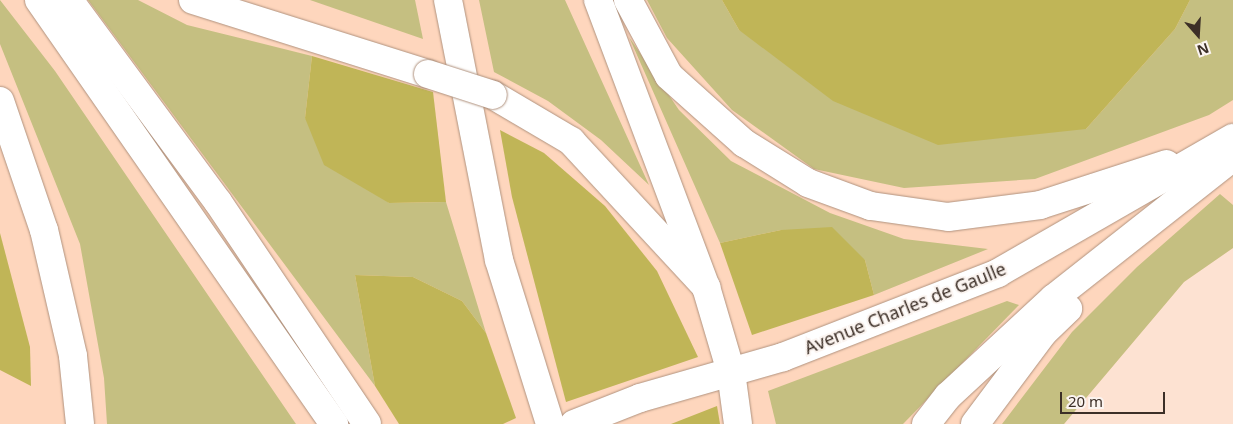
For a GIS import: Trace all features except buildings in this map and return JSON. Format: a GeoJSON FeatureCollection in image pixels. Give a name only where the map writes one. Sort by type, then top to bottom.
{"type":"FeatureCollection","features":[{"type":"Feature","properties":{"kind":"main road"},"geometry":{"type":"LineString","coordinates":[[39,0],[334,424]]}},
{"type":"Feature","properties":{"kind":"main road"},"geometry":{"type":"LineString","coordinates":[[69,0],[218,202],[367,424]]}},
{"type":"Feature","properties":{"kind":"main road"},"geometry":{"type":"LineString","coordinates":[[193,0],[493,95],[571,141],[706,287]]}},
{"type":"Feature","properties":{"kind":"main road"},"geometry":{"type":"LineString","coordinates":[[448,0],[499,260],[550,424]]}},
{"type":"Feature","properties":{"kind":"main road"},"geometry":{"type":"LineString","coordinates":[[598,0],[706,287],[731,372],[738,424]]}},
{"type":"Feature","properties":{"kind":"main road"},"geometry":{"type":"LineString","coordinates":[[628,0],[669,76],[744,143],[808,182],[871,206],[948,217],[1040,205],[1227,148]]}},
{"type":"Feature","properties":{"kind":"main road"},"geometry":{"type":"LineString","coordinates":[[0,101],[44,230],[73,356],[80,424]]}},
{"type":"Feature","properties":{"kind":"main road"},"geometry":{"type":"LineString","coordinates":[[975,424],[1043,333],[1176,203],[1227,148]]}},
{"type":"Feature","properties":{"kind":"main road","name":"Avenue Charles de Gaulle"},"geometry":{"type":"LineString","coordinates":[[574,424],[640,398],[783,357],[998,273],[1227,148]]}},
{"type":"Feature","properties":{"kind":"main road"},"geometry":{"type":"LineString","coordinates":[[926,424],[948,396],[1054,298],[1176,203]]}},
{"type":"Feature","properties":{"kind":"shaded area"},"geometry":{"type":"Polygon","coordinates":[[[0,0],[1233,0],[1233,248],[1184,282],[1064,424],[0,424],[0,0]]]}},
{"type":"Feature","properties":{"kind":"shaded area"},"geometry":{"type":"Polygon","coordinates":[[[0,0],[55,71],[296,424],[107,424],[104,378],[80,244],[0,44],[0,0]]]}},
{"type":"Feature","properties":{"kind":"shaded area"},"geometry":{"type":"Polygon","coordinates":[[[88,0],[138,0],[187,25],[312,56],[305,118],[389,203],[446,202],[486,333],[462,301],[413,277],[355,275],[375,386],[88,0]]]}},
{"type":"Feature","properties":{"kind":"shaded area"},"geometry":{"type":"Polygon","coordinates":[[[310,0],[415,0],[423,39],[310,0]]]}},
{"type":"Feature","properties":{"kind":"shaded area"},"geometry":{"type":"Polygon","coordinates":[[[479,0],[565,0],[649,185],[601,140],[548,101],[494,72],[479,0]]]}},
{"type":"Feature","properties":{"kind":"shaded area"},"geometry":{"type":"Polygon","coordinates":[[[647,0],[722,0],[739,30],[1086,129],[1175,29],[1190,0],[1233,0],[1233,100],[1209,115],[1035,179],[904,188],[814,169],[732,110],[667,38],[647,0]]]}},
{"type":"Feature","properties":{"kind":"shaded area"},"geometry":{"type":"Polygon","coordinates":[[[722,0],[1190,0],[1175,29],[1086,129],[938,145],[833,101],[739,30],[722,0]]]}},
{"type":"Feature","properties":{"kind":"shaded area"},"geometry":{"type":"Polygon","coordinates":[[[629,37],[679,110],[731,161],[830,213],[904,239],[988,249],[874,295],[865,260],[781,230],[720,243],[629,37]]]}},
{"type":"Feature","properties":{"kind":"shaded area"},"geometry":{"type":"Polygon","coordinates":[[[312,56],[433,92],[446,202],[389,203],[324,165],[305,118],[312,56]]]}},
{"type":"Feature","properties":{"kind":"shaded area"},"geometry":{"type":"Polygon","coordinates":[[[500,130],[544,153],[605,206],[657,271],[698,357],[566,402],[512,197],[500,130]]]}},
{"type":"Feature","properties":{"kind":"shaded area"},"geometry":{"type":"Polygon","coordinates":[[[1220,194],[1233,205],[1233,248],[1184,282],[1064,424],[1002,424],[1072,332],[1137,267],[1220,194]]]}},
{"type":"Feature","properties":{"kind":"shaded area"},"geometry":{"type":"Polygon","coordinates":[[[832,227],[865,260],[874,295],[752,335],[720,243],[781,230],[832,227]]]}},
{"type":"Feature","properties":{"kind":"shaded area"},"geometry":{"type":"Polygon","coordinates":[[[0,233],[30,347],[31,386],[0,370],[0,233]]]}},
{"type":"Feature","properties":{"kind":"shaded area"},"geometry":{"type":"Polygon","coordinates":[[[355,275],[413,277],[462,301],[486,333],[516,418],[503,424],[399,424],[375,386],[355,275]]]}},
{"type":"Feature","properties":{"kind":"shaded area"},"geometry":{"type":"Polygon","coordinates":[[[1007,301],[1019,305],[903,424],[776,424],[768,391],[1007,301]]]}},
{"type":"Feature","properties":{"kind":"shaded area"},"geometry":{"type":"Polygon","coordinates":[[[717,406],[720,424],[671,424],[717,406]]]}}]}
